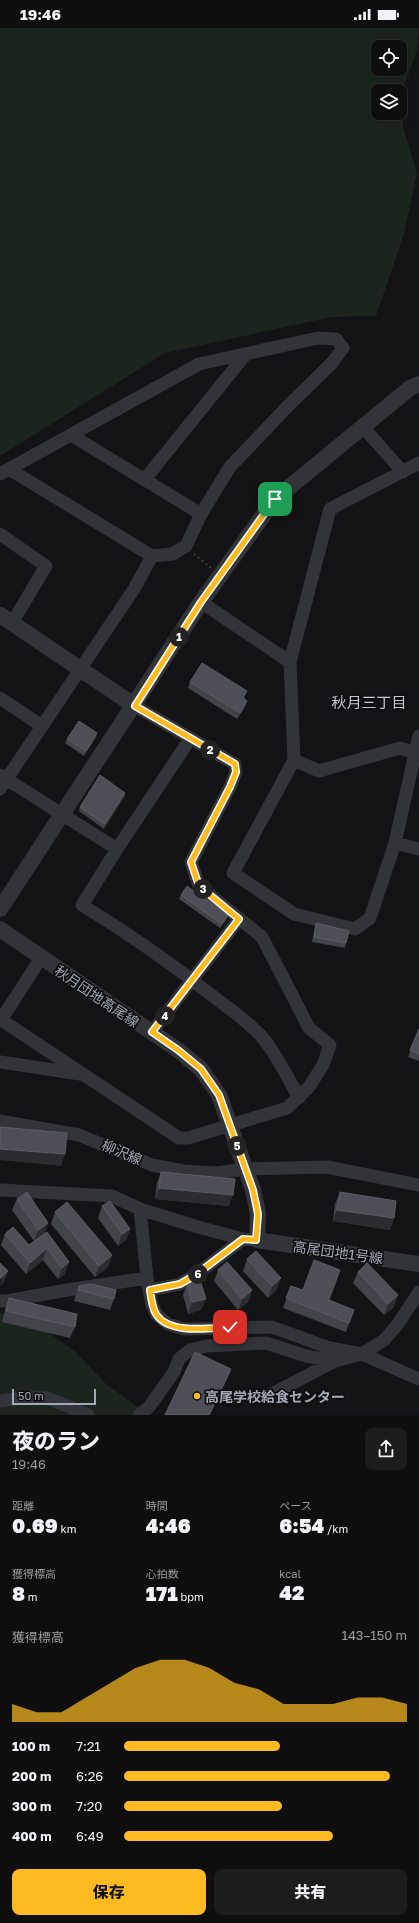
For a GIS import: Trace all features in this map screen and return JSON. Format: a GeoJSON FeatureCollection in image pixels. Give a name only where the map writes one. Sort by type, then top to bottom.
{"type":"FeatureCollection","features":[{"type":"Feature","properties":{"kind":"street"},"geometry":{"type":"LineString","coordinates":[[318,338],[336,339],[343,348],[332,363],[230,466],[201,514],[186,546],[172,554],[152,556],[4,471],[199,364],[318,338]]}},
{"type":"Feature","properties":{"kind":"street"},"geometry":{"type":"LineString","coordinates":[[145,479],[246,354]]}},
{"type":"Feature","properties":{"kind":"street"},"geometry":{"type":"LineString","coordinates":[[0,910],[135,706],[201,602],[275,499],[410,388],[419,384]]}},
{"type":"Feature","properties":{"kind":"street"},"geometry":{"type":"LineString","coordinates":[[363,427],[403,472]]}},
{"type":"Feature","properties":{"kind":"street"},"geometry":{"type":"LineString","coordinates":[[71,435],[201,514]]}},
{"type":"Feature","properties":{"kind":"street"},"geometry":{"type":"LineString","coordinates":[[419,463],[330,509],[290,662],[294,760],[233,873],[294,914],[355,929],[370,918],[413,789],[419,736]]}},
{"type":"Feature","properties":{"kind":"street"},"geometry":{"type":"LineString","coordinates":[[0,534],[46,566],[6,619],[79,670],[135,706],[235,764],[236,772],[230,787],[191,862],[199,886],[262,937],[309,1028],[330,1045],[323,1065],[309,1087],[287,1108],[229,1124],[188,1138],[179,1138],[0,1020],[41,958]]}},
{"type":"Feature","properties":{"kind":"street"},"geometry":{"type":"LineString","coordinates":[[117,849],[64,814],[2,781],[42,726],[134,589],[152,556]]}},
{"type":"Feature","properties":{"kind":"street"},"geometry":{"type":"LineString","coordinates":[[201,602],[290,662]]}},
{"type":"Feature","properties":{"kind":"street"},"geometry":{"type":"LineString","coordinates":[[0,698],[42,726]]}},
{"type":"Feature","properties":{"kind":"street"},"geometry":{"type":"LineString","coordinates":[[190,739],[117,849],[82,905],[119,928],[193,980],[244,1020],[263,1038],[282,1067],[299,1098]]}},
{"type":"Feature","properties":{"kind":"street"},"geometry":{"type":"LineString","coordinates":[[294,760],[319,771],[400,748],[416,753]]}},
{"type":"Feature","properties":{"kind":"street"},"geometry":{"type":"LineString","coordinates":[[395,843],[419,849]]}},
{"type":"Feature","properties":{"kind":"street"},"geometry":{"type":"LineString","coordinates":[[152,1032],[239,919]]}},
{"type":"Feature","properties":{"kind":"street","name":"秋月団地高尾線"},"geometry":{"type":"LineString","coordinates":[[0,929],[178,1050],[201,1069],[219,1095],[253,1190],[258,1214],[250,1239]]}},
{"type":"Feature","properties":{"kind":"street"},"geometry":{"type":"LineString","coordinates":[[0,1062],[84,1074]]}},
{"type":"Feature","properties":{"kind":"street","name":"柳沢線"},"geometry":{"type":"LineString","coordinates":[[0,1122],[79,1135],[152,1165],[184,1172],[217,1173],[245,1170],[327,1167],[419,1185]]}},
{"type":"Feature","properties":{"kind":"street"},"geometry":{"type":"LineString","coordinates":[[0,1190],[112,1196],[140,1209],[198,1227],[250,1239]]}},
{"type":"Feature","properties":{"kind":"street"},"geometry":{"type":"LineString","coordinates":[[140,1209],[148,1284],[152,1305],[157,1315],[168,1324],[184,1329],[272,1327],[330,1348],[362,1354],[419,1379]]}},
{"type":"Feature","properties":{"kind":"street"},"geometry":{"type":"LineString","coordinates":[[0,1301],[67,1290],[148,1284],[180,1284],[250,1239]]}},
{"type":"Feature","properties":{"kind":"street","name":"高尾団地1号線"},"geometry":{"type":"LineString","coordinates":[[250,1239],[419,1264]]}},
{"type":"Feature","properties":{"kind":"street"},"geometry":{"type":"LineString","coordinates":[[270,1395],[335,1361],[362,1354],[384,1340],[398,1324],[419,1292]]}},
{"type":"Feature","properties":{"kind":"street"},"geometry":{"type":"LineString","coordinates":[[139,1415],[149,1407],[174,1372],[179,1359],[190,1350],[222,1345],[266,1343],[306,1356],[335,1361]]}},
{"type":"Feature","properties":{"kind":"street"},"geometry":{"type":"LineString","coordinates":[[0,1401],[30,1397],[48,1398],[88,1415]]}},
{"type":"Feature","properties":{"kind":"path"},"geometry":{"type":"LineString","coordinates":[[186,546],[220,576]]}},
{"type":"Feature","properties":{"kind":"shaded area"},"geometry":{"type":"Polygon","coordinates":[[[0,28],[419,28],[417,51],[405,84],[371,84],[371,120],[403,120],[403,127],[417,173],[404,234],[376,316],[332,317],[165,353],[0,456],[0,28]]]}},
{"type":"Feature","properties":{"kind":"shaded area"},"geometry":{"type":"Polygon","coordinates":[[[0,1312],[42,1328],[76,1352],[105,1383],[140,1409],[154,1415],[0,1415],[0,1312]]]}},
{"type":"Feature","properties":{"kind":"building"},"geometry":{"type":"Polygon","coordinates":[[[202,663],[247,691],[243,698],[247,701],[240,713],[190,682],[202,663]]]}},
{"type":"Feature","properties":{"kind":"building"},"geometry":{"type":"Polygon","coordinates":[[[79,721],[97,733],[86,751],[67,739],[79,721]]]}},
{"type":"Feature","properties":{"kind":"building"},"geometry":{"type":"Polygon","coordinates":[[[100,775],[125,793],[105,824],[80,807],[100,775]]]}},
{"type":"Feature","properties":{"kind":"building"},"geometry":{"type":"Polygon","coordinates":[[[187,886],[228,915],[222,924],[181,895],[187,886]]]}},
{"type":"Feature","properties":{"kind":"building"},"geometry":{"type":"Polygon","coordinates":[[[316,923],[349,931],[346,943],[314,937],[316,923]]]}},
{"type":"Feature","properties":{"kind":"building"},"geometry":{"type":"Polygon","coordinates":[[[419,1029],[419,1054],[410,1050],[419,1029]]]}},
{"type":"Feature","properties":{"kind":"building"},"geometry":{"type":"Polygon","coordinates":[[[0,1127],[67,1133],[65,1154],[0,1149],[0,1127]]]}},
{"type":"Feature","properties":{"kind":"building"},"geometry":{"type":"Polygon","coordinates":[[[161,1172],[235,1179],[233,1195],[159,1188],[161,1172]]]}},
{"type":"Feature","properties":{"kind":"building"},"geometry":{"type":"Polygon","coordinates":[[[27,1192],[48,1223],[38,1230],[17,1199],[27,1192]]]}},
{"type":"Feature","properties":{"kind":"building"},"geometry":{"type":"Polygon","coordinates":[[[340,1192],[396,1201],[394,1218],[337,1210],[340,1192]]]}},
{"type":"Feature","properties":{"kind":"building"},"geometry":{"type":"Polygon","coordinates":[[[110,1201],[130,1229],[122,1234],[102,1206],[110,1201]]]}},
{"type":"Feature","properties":{"kind":"building"},"geometry":{"type":"Polygon","coordinates":[[[67,1202],[112,1255],[99,1266],[55,1212],[67,1202]]]}},
{"type":"Feature","properties":{"kind":"building"},"geometry":{"type":"Polygon","coordinates":[[[13,1227],[29,1245],[47,1232],[69,1262],[62,1268],[47,1248],[30,1263],[5,1234],[13,1227]]]}},
{"type":"Feature","properties":{"kind":"building"},"geometry":{"type":"Polygon","coordinates":[[[256,1251],[281,1278],[272,1286],[247,1259],[256,1251]]]}},
{"type":"Feature","properties":{"kind":"building"},"geometry":{"type":"Polygon","coordinates":[[[314,1260],[340,1270],[328,1302],[329,1300],[354,1310],[349,1323],[286,1298],[291,1286],[303,1290],[314,1260]]]}},
{"type":"Feature","properties":{"kind":"building"},"geometry":{"type":"Polygon","coordinates":[[[227,1262],[252,1290],[242,1299],[218,1270],[227,1262]]]}},
{"type":"Feature","properties":{"kind":"building"},"geometry":{"type":"Polygon","coordinates":[[[0,1263],[8,1271],[1,1278],[0,1278],[0,1263]]]}},
{"type":"Feature","properties":{"kind":"building"},"geometry":{"type":"Polygon","coordinates":[[[367,1263],[398,1295],[388,1304],[358,1272],[367,1263]]]}},
{"type":"Feature","properties":{"kind":"building"},"geometry":{"type":"Polygon","coordinates":[[[200,1280],[206,1299],[192,1302],[187,1284],[200,1280]]]}},
{"type":"Feature","properties":{"kind":"building"},"geometry":{"type":"Polygon","coordinates":[[[91,1284],[116,1290],[114,1299],[78,1290],[79,1286],[91,1284]]]}},
{"type":"Feature","properties":{"kind":"building"},"geometry":{"type":"Polygon","coordinates":[[[9,1298],[77,1314],[75,1327],[6,1311],[9,1298]]]}},
{"type":"Feature","properties":{"kind":"building","name":"高尾学校給食センター"},"geometry":{"type":"Polygon","coordinates":[[[195,1352],[231,1369],[209,1415],[165,1415],[195,1352]]]}},
{"type":"Feature","properties":{"kind":"place","name":"高尾学校給食センター"},"geometry":{"type":"Point","coordinates":[197,1396]}},
{"type":"Feature","properties":{"kind":"district","name":"秋月三丁目"},"geometry":{"type":"Point","coordinates":[369,702]}},
{"type":"Feature","properties":{"kind":"route"},"geometry":{"type":"LineString","coordinates":[[230,1327],[184,1329],[168,1324],[157,1315],[152,1305],[150,1290],[180,1284],[197,1274],[243,1239],[256,1240],[258,1214],[253,1190],[219,1095],[201,1069],[178,1050],[152,1032],[239,919],[199,886],[191,862],[230,787],[236,772],[235,764],[135,706],[201,602],[275,499]]}}]}
